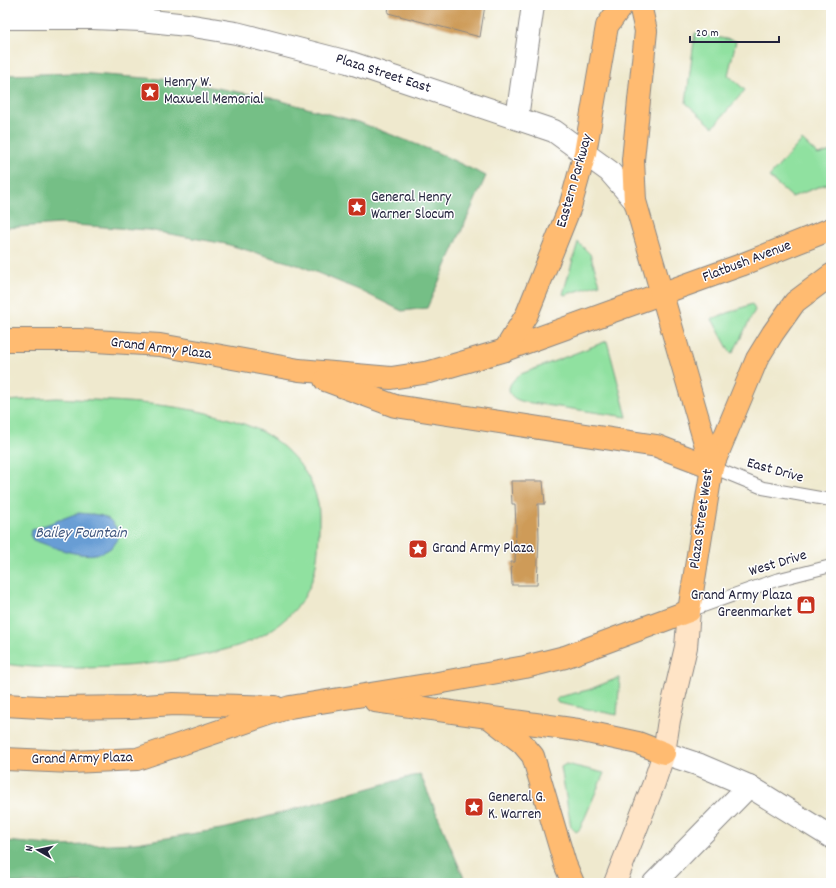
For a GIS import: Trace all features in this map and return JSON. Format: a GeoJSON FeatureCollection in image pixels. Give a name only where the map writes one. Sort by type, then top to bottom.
{"type":"FeatureCollection","features":[{"type":"Feature","properties":{"kind":"main road","name":"Eastern Parkway"},"geometry":{"type":"LineString","coordinates":[[505,350],[527,314],[548,265],[570,207],[585,153],[608,26],[622,5]]}},
{"type":"Feature","properties":{"kind":"main road"},"geometry":{"type":"LineString","coordinates":[[635,201],[633,160],[646,30],[640,5]]}},
{"type":"Feature","properties":{"kind":"main road","name":"Plaza Street East"},"geometry":{"type":"LineString","coordinates":[[635,201],[662,294]]}},
{"type":"Feature","properties":{"kind":"main road","name":"Flatbush Avenue"},"geometry":{"type":"LineString","coordinates":[[662,294],[831,229]]}},
{"type":"Feature","properties":{"kind":"main road"},"geometry":{"type":"LineString","coordinates":[[298,370],[395,406],[657,446],[712,467],[757,360],[772,333],[795,302],[831,274]]}},
{"type":"Feature","properties":{"kind":"main road","name":"Grand Army Plaza"},"geometry":{"type":"LineString","coordinates":[[5,340],[79,340],[160,345],[298,370],[391,378],[430,372],[505,350],[662,294]]}},
{"type":"Feature","properties":{"kind":"main road","name":"Plaza Street West"},"geometry":{"type":"LineString","coordinates":[[615,883],[654,783],[664,752],[669,720],[686,647],[689,611],[712,467],[662,294]]}},
{"type":"Feature","properties":{"kind":"main road","name":"Grand Army Plaza"},"geometry":{"type":"LineString","coordinates":[[5,759],[71,762],[136,759],[290,707],[356,698],[525,667],[565,657],[689,611]]}},
{"type":"Feature","properties":{"kind":"main road"},"geometry":{"type":"LineString","coordinates":[[356,698],[570,729],[622,739],[664,752]]}},
{"type":"Feature","properties":{"kind":"main road"},"geometry":{"type":"LineString","coordinates":[[5,705],[57,708],[131,707],[173,704],[290,707]]}},
{"type":"Feature","properties":{"kind":"main road"},"geometry":{"type":"LineString","coordinates":[[488,717],[522,742],[533,756],[565,864],[573,883]]}},
{"type":"Feature","properties":{"kind":"street"},"geometry":{"type":"LineString","coordinates":[[517,118],[533,5]]}},
{"type":"Feature","properties":{"kind":"street","name":"Plaza Street East"},"geometry":{"type":"LineString","coordinates":[[5,18],[70,18],[140,13],[236,33],[319,54],[392,76],[554,131],[609,171],[635,201]]}},
{"type":"Feature","properties":{"kind":"street"},"geometry":{"type":"LineString","coordinates":[[664,752],[700,765],[749,786],[831,837]]}},
{"type":"Feature","properties":{"kind":"street"},"geometry":{"type":"LineString","coordinates":[[654,883],[749,786]]}},
{"type":"Feature","properties":{"kind":"lane","name":"East Drive"},"geometry":{"type":"LineString","coordinates":[[712,467],[764,488],[831,500]]}},
{"type":"Feature","properties":{"kind":"lane","name":"West Drive"},"geometry":{"type":"LineString","coordinates":[[689,611],[776,580],[831,566]]}},
{"type":"Feature","properties":{"kind":"green space"},"geometry":{"type":"Polygon","coordinates":[[[695,33],[736,41],[728,75],[745,90],[713,127],[686,103],[695,33]]]}},
{"type":"Feature","properties":{"kind":"green space"},"geometry":{"type":"Polygon","coordinates":[[[77,73],[173,80],[271,98],[361,123],[436,152],[486,176],[427,308],[402,311],[359,290],[301,266],[226,244],[148,230],[60,224],[5,228],[5,75],[77,73]]]}},
{"type":"Feature","properties":{"kind":"green space"},"geometry":{"type":"Polygon","coordinates":[[[802,140],[818,155],[831,151],[831,182],[792,197],[769,177],[802,140]]]}},
{"type":"Feature","properties":{"kind":"green space"},"geometry":{"type":"Polygon","coordinates":[[[578,242],[590,254],[600,284],[564,295],[563,294],[578,242]]]}},
{"type":"Feature","properties":{"kind":"green space"},"geometry":{"type":"Polygon","coordinates":[[[752,304],[755,310],[733,353],[730,352],[712,319],[752,304]]]}},
{"type":"Feature","properties":{"kind":"green space"},"geometry":{"type":"Polygon","coordinates":[[[607,341],[627,417],[525,402],[518,400],[510,394],[509,391],[512,382],[521,374],[607,341]]]}},
{"type":"Feature","properties":{"kind":"green space"},"geometry":{"type":"Polygon","coordinates":[[[57,398],[132,402],[183,408],[208,413],[233,420],[256,429],[279,443],[290,453],[307,476],[314,488],[318,502],[318,551],[314,575],[310,586],[297,607],[276,627],[264,635],[226,650],[196,657],[130,666],[96,668],[32,667],[5,664],[5,401],[57,398]]]}},
{"type":"Feature","properties":{"kind":"green space"},"geometry":{"type":"Polygon","coordinates":[[[620,678],[617,715],[558,703],[556,700],[559,697],[588,690],[620,678]]]}},
{"type":"Feature","properties":{"kind":"green space"},"geometry":{"type":"Polygon","coordinates":[[[566,764],[604,773],[580,829],[576,832],[571,827],[561,767],[566,764]]]}},
{"type":"Feature","properties":{"kind":"green space"},"geometry":{"type":"Polygon","coordinates":[[[420,774],[466,883],[5,883],[5,841],[60,846],[136,843],[227,828],[420,774]]]}},
{"type":"Feature","properties":{"kind":"water","name":"Bailey Fountain"},"geometry":{"type":"Polygon","coordinates":[[[78,513],[103,516],[112,522],[119,534],[114,545],[105,551],[96,554],[74,553],[33,540],[30,535],[32,530],[78,513]]]}},
{"type":"Feature","properties":{"kind":"building"},"geometry":{"type":"Polygon","coordinates":[[[389,5],[485,5],[480,37],[388,13],[389,5]]]}},
{"type":"Feature","properties":{"kind":"building"},"geometry":{"type":"Polygon","coordinates":[[[511,481],[543,481],[545,504],[538,504],[539,538],[537,585],[512,585],[511,562],[515,562],[516,528],[515,504],[512,504],[511,481]]]}},
{"type":"Feature","properties":{"kind":"place","name":"Henry W. Maxwell Memorial"},"geometry":{"type":"Point","coordinates":[150,92]}},
{"type":"Feature","properties":{"kind":"place","name":"General Henry Warner Slocum"},"geometry":{"type":"Point","coordinates":[357,207]}},
{"type":"Feature","properties":{"kind":"place","name":"Grand Army Plaza"},"geometry":{"type":"Point","coordinates":[418,549]}},
{"type":"Feature","properties":{"kind":"place","name":"Grand Army Plaza Greenmarket"},"geometry":{"type":"Point","coordinates":[806,605]}},
{"type":"Feature","properties":{"kind":"place","name":"General G. K. Warren"},"geometry":{"type":"Point","coordinates":[474,807]}}]}
